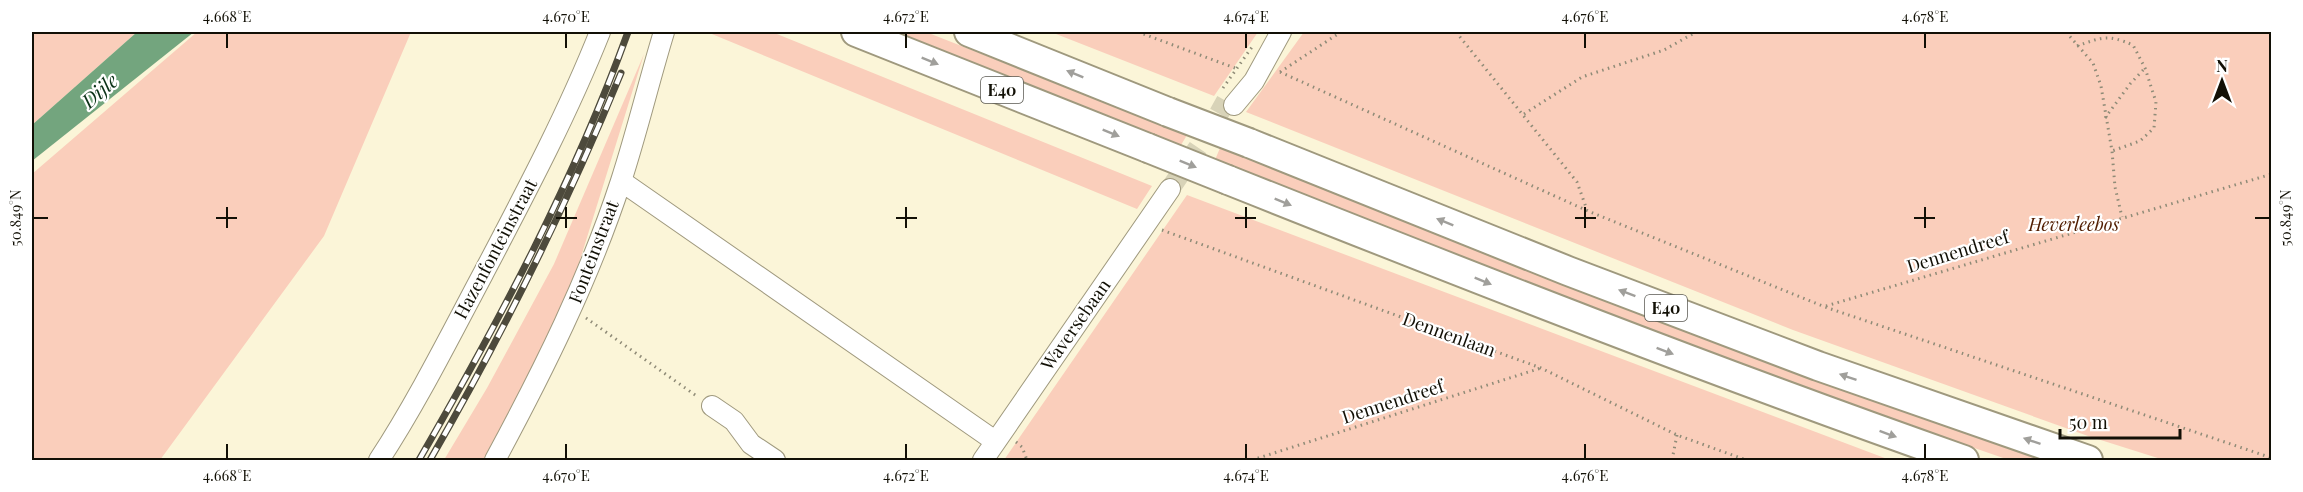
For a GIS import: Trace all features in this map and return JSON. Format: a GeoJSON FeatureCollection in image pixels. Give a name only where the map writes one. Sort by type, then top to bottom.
{"type":"FeatureCollection","features":[{"type":"Feature","properties":{"kind":"highway","name":"E40"},"geometry":{"type":"LineString","coordinates":[[856,32],[1578,318],[1808,405],[1964,460]]}},
{"type":"Feature","properties":{"kind":"highway","name":"E40"},"geometry":{"type":"LineString","coordinates":[[969,32],[1569,271],[1818,366],[2088,460]]}},
{"type":"Feature","properties":{"kind":"street","name":"Hazenfonteinstraat"},"geometry":{"type":"LineString","coordinates":[[379,460],[470,299],[549,149],[600,32]]}},
{"type":"Feature","properties":{"kind":"street","name":"Fonteinstraat"},"geometry":{"type":"LineString","coordinates":[[495,460],[530,396],[571,309],[621,181],[664,32]]}},
{"type":"Feature","properties":{"kind":"street"},"geometry":{"type":"LineString","coordinates":[[1276,32],[1255,57],[1230,103],[1254,81],[1281,32]]}},
{"type":"Feature","properties":{"kind":"street"},"geometry":{"type":"LineString","coordinates":[[621,181],[995,441]]}},
{"type":"Feature","properties":{"kind":"street","name":"Waversebaan"},"geometry":{"type":"LineString","coordinates":[[982,460],[1170,189]]}},
{"type":"Feature","properties":{"kind":"street"},"geometry":{"type":"LineString","coordinates":[[712,406],[734,421],[751,444],[775,460]]}},
{"type":"Feature","properties":{"kind":"path"},"geometry":{"type":"LineString","coordinates":[[1138,32],[1236,68],[1247,52]]}},
{"type":"Feature","properties":{"kind":"path"},"geometry":{"type":"LineString","coordinates":[[1280,72],[1341,32]]}},
{"type":"Feature","properties":{"kind":"path"},"geometry":{"type":"LineString","coordinates":[[1456,32],[1577,182],[1588,211]]}},
{"type":"Feature","properties":{"kind":"path"},"geometry":{"type":"LineString","coordinates":[[1524,114],[1582,78],[1664,50],[1696,32]]}},
{"type":"Feature","properties":{"kind":"path"},"geometry":{"type":"LineString","coordinates":[[2066,32],[2093,63],[2101,86],[2112,151],[2115,188],[2122,217]]}},
{"type":"Feature","properties":{"kind":"path"},"geometry":{"type":"LineString","coordinates":[[2077,46],[2101,38],[2114,37],[2133,45],[2145,68],[2156,102],[2154,128],[2140,141],[2112,151]]}},
{"type":"Feature","properties":{"kind":"path"},"geometry":{"type":"LineString","coordinates":[[1273,68],[1588,211],[1825,307],[2271,458]]}},
{"type":"Feature","properties":{"kind":"path"},"geometry":{"type":"LineString","coordinates":[[2105,118],[2145,68]]}},
{"type":"Feature","properties":{"kind":"path","name":"Dennendreef"},"geometry":{"type":"LineString","coordinates":[[1825,307],[2271,174]]}},
{"type":"Feature","properties":{"kind":"path","name":"Dennenlaan"},"geometry":{"type":"LineString","coordinates":[[1146,224],[1542,368],[1677,435],[1746,460]]}},
{"type":"Feature","properties":{"kind":"path"},"geometry":{"type":"LineString","coordinates":[[571,309],[712,406]]}},
{"type":"Feature","properties":{"kind":"path","name":"Dennendreef"},"geometry":{"type":"LineString","coordinates":[[1252,460],[1542,368]]}},
{"type":"Feature","properties":{"kind":"path"},"geometry":{"type":"LineString","coordinates":[[1672,460],[1677,435]]}},
{"type":"Feature","properties":{"kind":"green space"},"geometry":{"type":"Polygon","coordinates":[[[32,32],[137,32],[32,125],[32,32]]]}},
{"type":"Feature","properties":{"kind":"green space"},"geometry":{"type":"Polygon","coordinates":[[[197,32],[411,32],[324,236],[160,460],[32,460],[32,174],[197,32]]]}},
{"type":"Feature","properties":{"kind":"green space"},"geometry":{"type":"Polygon","coordinates":[[[707,32],[772,32],[1152,186],[1137,209],[707,32]]]}},
{"type":"Feature","properties":{"kind":"green space"},"geometry":{"type":"Polygon","coordinates":[[[898,32],[926,32],[1187,135],[1181,145],[898,32]]]}},
{"type":"Feature","properties":{"kind":"green space"},"geometry":{"type":"Polygon","coordinates":[[[1051,32],[1258,32],[1214,96],[1051,32]]]}},
{"type":"Feature","properties":{"kind":"green space","name":"Heverleebos"},"geometry":{"type":"Polygon","coordinates":[[[1304,32],[2271,32],[2271,460],[2164,460],[2088,436],[1793,330],[1246,112],[1304,32]]]}},
{"type":"Feature","properties":{"kind":"green space"},"geometry":{"type":"Polygon","coordinates":[[[644,54],[566,305],[483,460],[444,460],[487,388],[554,264],[644,54]]]}},
{"type":"Feature","properties":{"kind":"green space"},"geometry":{"type":"Polygon","coordinates":[[[1220,148],[1563,284],[1816,380],[2045,460],[2009,460],[1813,392],[1560,296],[1215,160],[1220,148]]]}},
{"type":"Feature","properties":{"kind":"green space"},"geometry":{"type":"Polygon","coordinates":[[[1187,195],[1890,460],[1004,460],[1187,195]]]}},
{"type":"Feature","properties":{"kind":"water","name":"Dijle"},"geometry":{"type":"Polygon","coordinates":[[[137,32],[194,32],[32,161],[32,125],[137,32]]]}},
{"type":"Feature","properties":{"kind":"tunnel"},"geometry":{"type":"LineString","coordinates":[[1170,189],[1208,133],[1226,101]]}},
{"type":"Feature","properties":{"kind":"railway"},"geometry":{"type":"LineString","coordinates":[[419,460],[506,304],[559,197],[607,88],[628,32]]}},
{"type":"Feature","properties":{"kind":"railway"},"geometry":{"type":"LineString","coordinates":[[430,460],[532,270],[621,73]]}}]}
